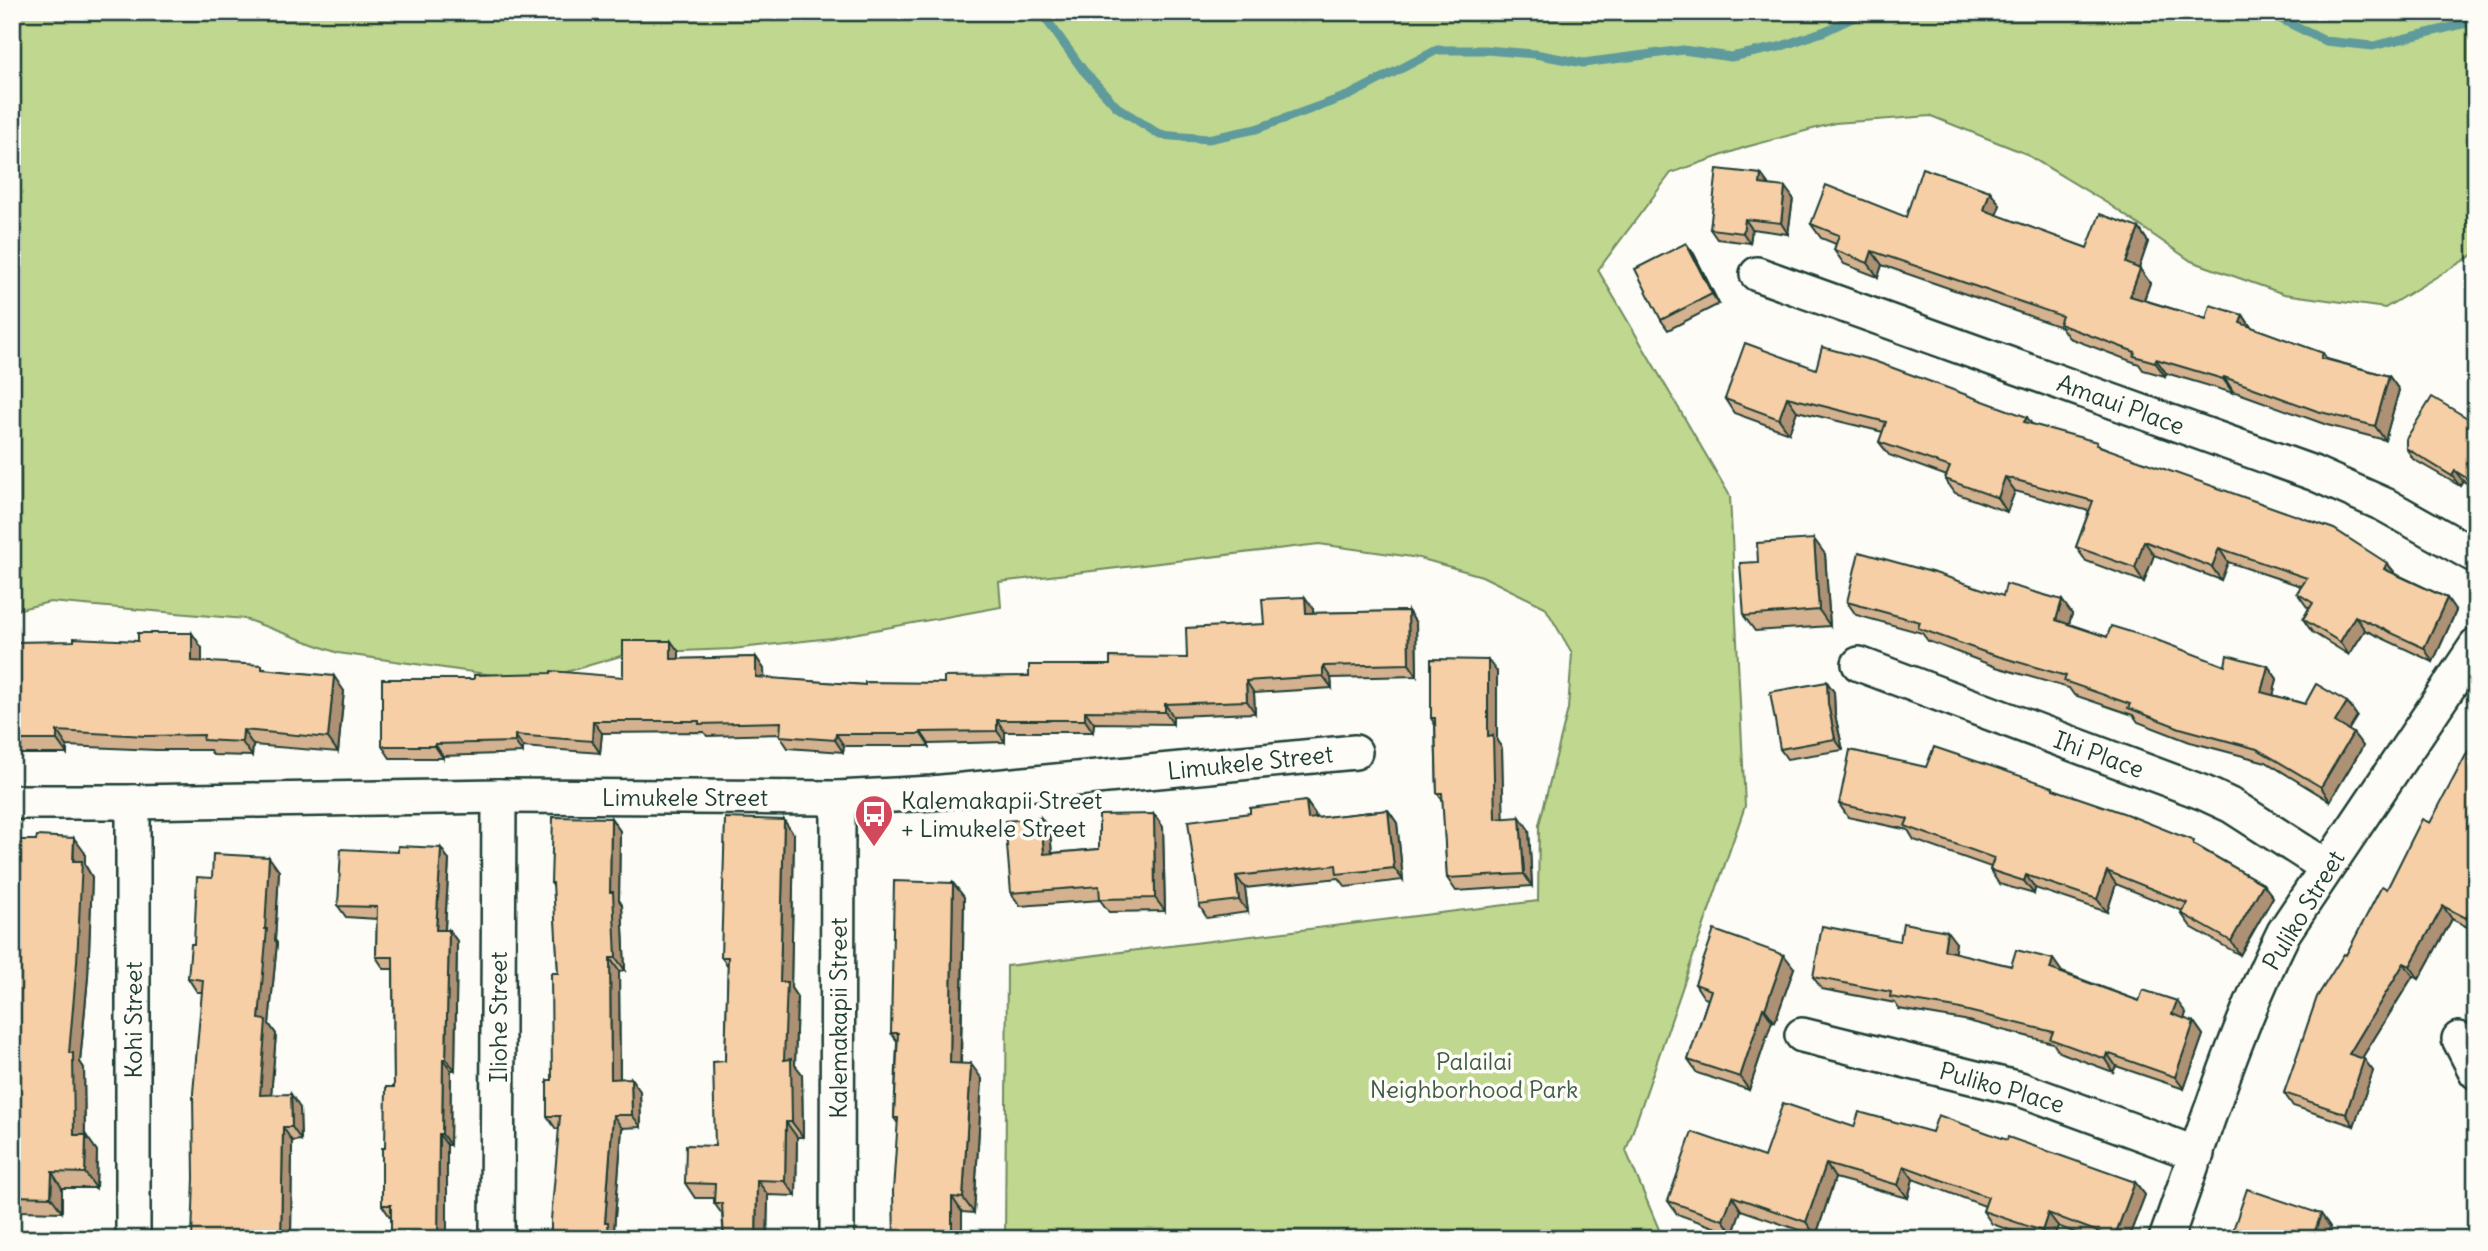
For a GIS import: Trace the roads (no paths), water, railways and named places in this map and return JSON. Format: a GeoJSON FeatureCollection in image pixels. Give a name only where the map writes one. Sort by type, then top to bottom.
{"type":"FeatureCollection","features":[{"type":"Feature","properties":{"kind":"street","name":"Amaui Place"},"geometry":{"type":"LineString","coordinates":[[1757,274],[2313,473],[2385,505],[2476,556]]}},
{"type":"Feature","properties":{"kind":"street","name":"Puliko Street"},"geometry":{"type":"LineString","coordinates":[[2166,1239],[2263,974],[2284,932],[2476,646]]}},
{"type":"Feature","properties":{"kind":"street","name":"Ihi Place"},"geometry":{"type":"LineString","coordinates":[[1859,664],[2204,793],[2232,806],[2327,867]]}},
{"type":"Feature","properties":{"kind":"street","name":"Limukele Street"},"geometry":{"type":"LineString","coordinates":[[12,802],[499,796],[838,798],[985,788],[1355,751]]}},
{"type":"Feature","properties":{"kind":"street","name":"Iliohe Street"},"geometry":{"type":"LineString","coordinates":[[497,1239],[499,796]]}},
{"type":"Feature","properties":{"kind":"street","name":"Kalemakapii Street"},"geometry":{"type":"LineString","coordinates":[[837,1239],[838,798]]}},
{"type":"Feature","properties":{"kind":"street","name":"Kohi Street"},"geometry":{"type":"LineString","coordinates":[[133,802],[133,1239]]}},
{"type":"Feature","properties":{"kind":"street","name":"Puliko Place"},"geometry":{"type":"LineString","coordinates":[[1802,1035],[2020,1090],[2197,1154]]}},
{"type":"Feature","properties":{"kind":"street"},"geometry":{"type":"LineString","coordinates":[[2459,1039],[2476,1072]]}},
{"type":"Feature","properties":{"kind":"waterway"},"geometry":{"type":"LineString","coordinates":[[1041,12],[1083,70],[1117,107],[1160,135],[1208,139],[1256,129],[1350,95],[1437,50],[1535,54],[1583,63],[1683,50],[1731,57],[1779,47],[1825,31],[1865,12]]}},
{"type":"Feature","properties":{"kind":"waterway"},"geometry":{"type":"LineString","coordinates":[[2273,12],[2279,18],[2325,41],[2373,46],[2476,21]]}},
{"type":"Feature","properties":{"kind":"place","name":"Kalemakapii Street + Limukele Street"},"geometry":{"type":"Point","coordinates":[874,848]}},
{"type":"Feature","properties":{"kind":"park label","name":"Palailai Neighborhood Park"},"geometry":{"type":"Point","coordinates":[1474,1075]}}]}
